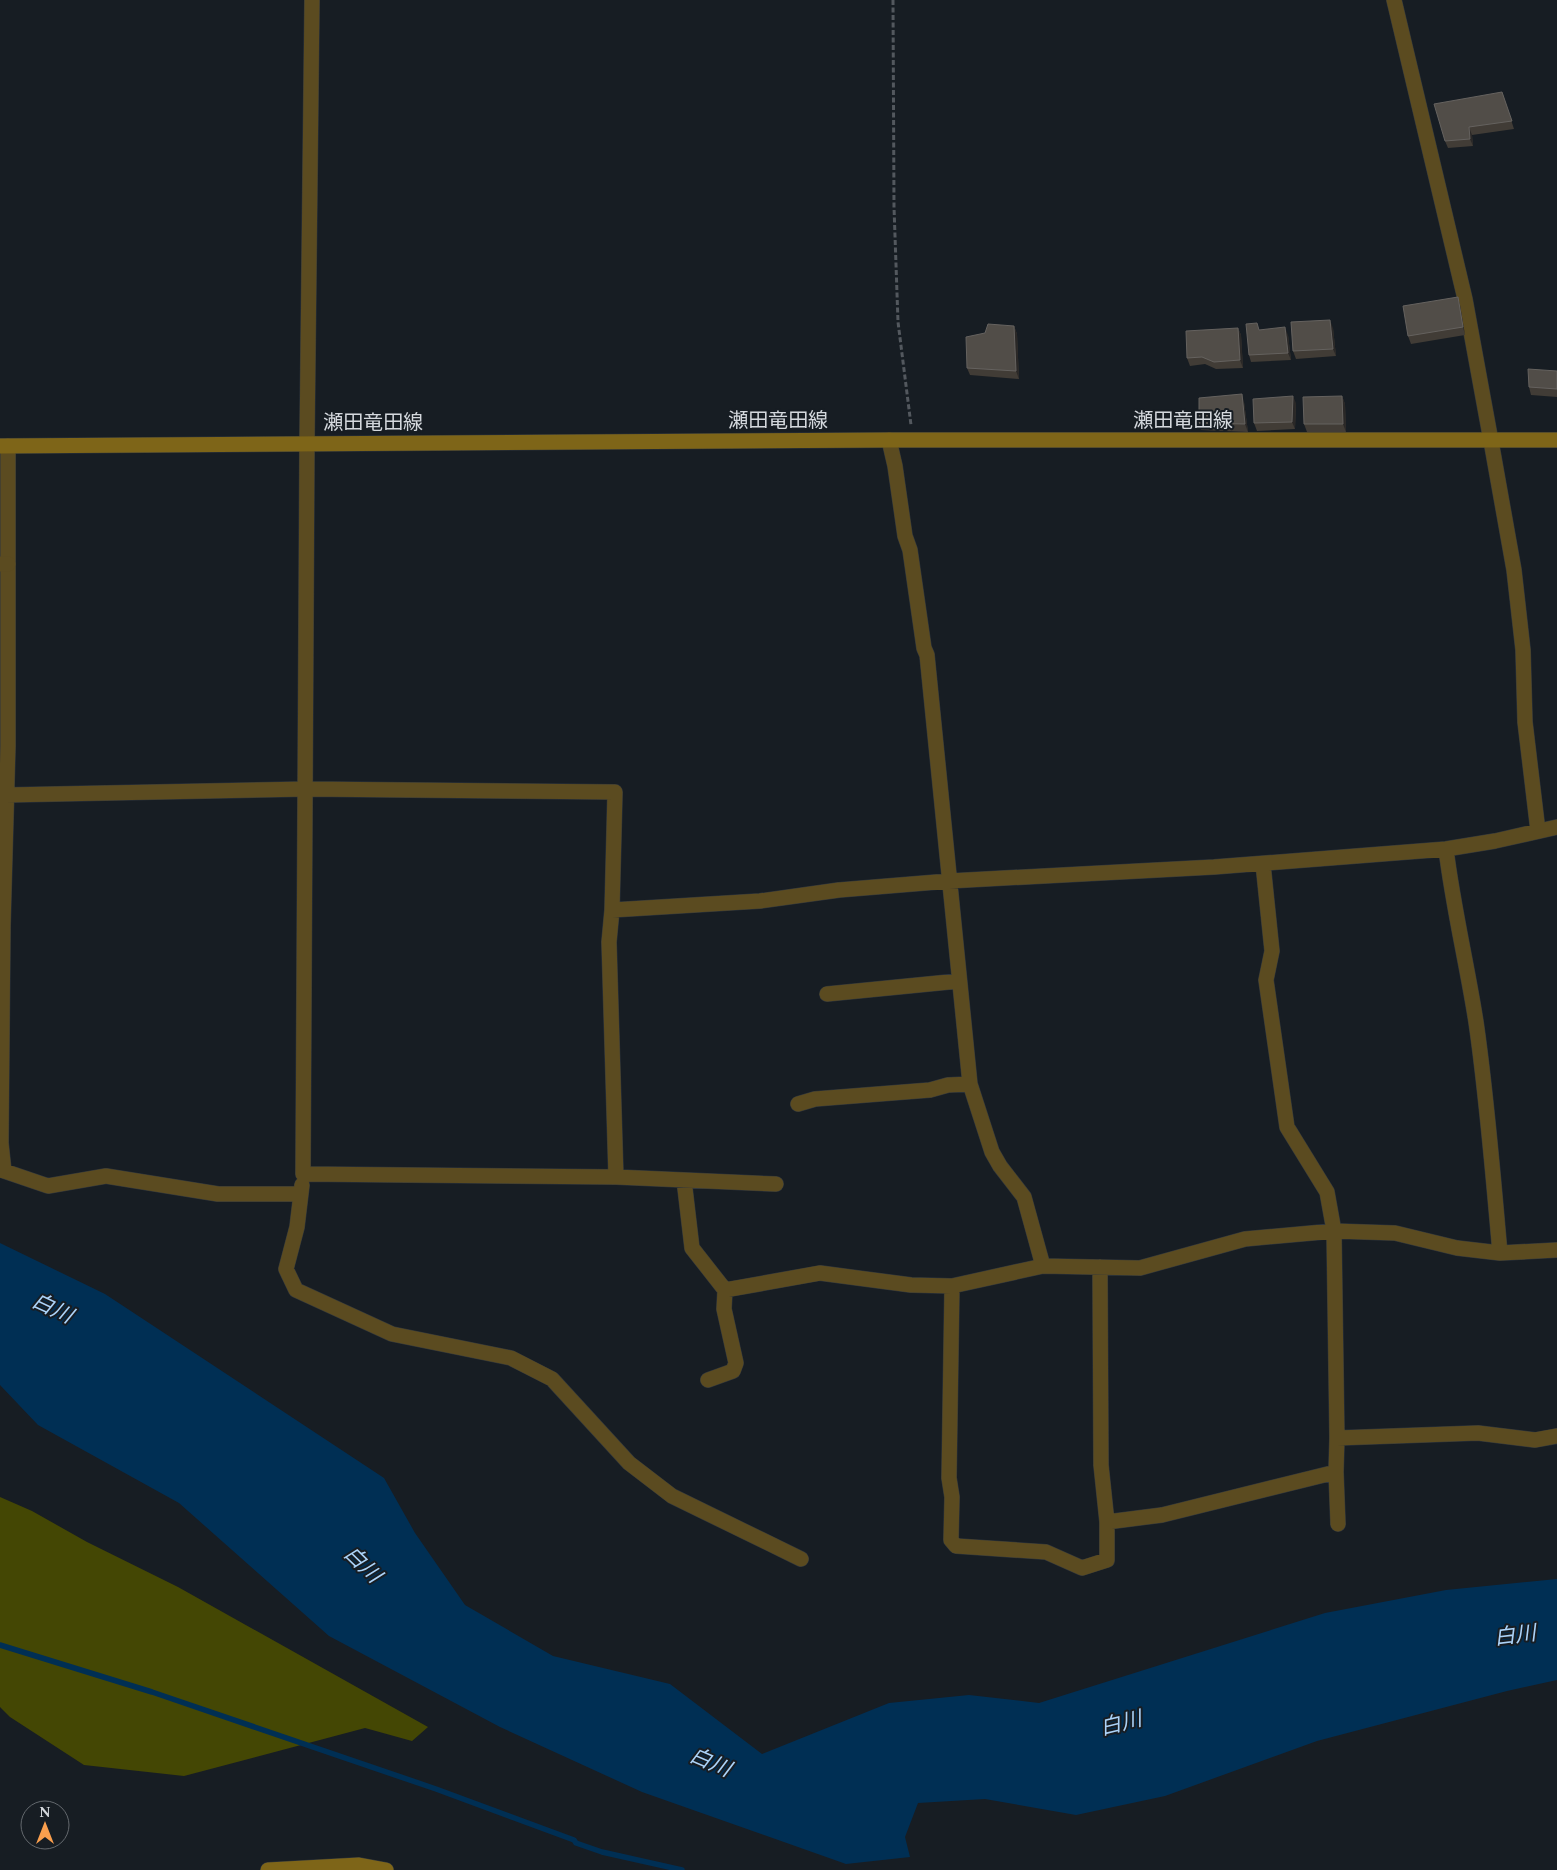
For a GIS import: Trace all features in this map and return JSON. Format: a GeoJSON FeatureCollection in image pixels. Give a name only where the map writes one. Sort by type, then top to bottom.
{"type":"FeatureCollection","features":[{"type":"Feature","properties":{"kind":"main road","name":"瀬田竜田線"},"geometry":{"type":"LineString","coordinates":[[4,446],[888,440],[1557,440]]}},
{"type":"Feature","properties":{"kind":"main road"},"geometry":{"type":"LineString","coordinates":[[268,1870],[359,1865],[386,1870]]}},
{"type":"Feature","properties":{"kind":"street"},"geometry":{"type":"LineString","coordinates":[[312,0],[307,443],[307,789],[303,1174],[297,1228],[286,1269],[296,1290],[392,1334],[511,1358],[552,1379],[629,1463],[672,1496],[802,1559]]}},
{"type":"Feature","properties":{"kind":"street"},"geometry":{"type":"LineString","coordinates":[[1394,0],[1465,299],[1491,441],[1516,588],[1523,650],[1525,722],[1538,831]]}},
{"type":"Feature","properties":{"kind":"street"},"geometry":{"type":"LineString","coordinates":[[888,440],[895,466],[905,536],[910,550],[924,648],[927,655],[970,1084],[992,1152],[1000,1166],[1024,1197],[1043,1266]]}},
{"type":"Feature","properties":{"kind":"street"},"geometry":{"type":"LineString","coordinates":[[4,446],[4,745],[6,795],[1,1143],[4,1171],[48,1186],[106,1176],[218,1194],[301,1194]]}},
{"type":"Feature","properties":{"kind":"street"},"geometry":{"type":"LineString","coordinates":[[6,795],[307,789],[615,792],[612,910],[609,942],[616,1177]]}},
{"type":"Feature","properties":{"kind":"street"},"geometry":{"type":"LineString","coordinates":[[612,910],[760,901],[839,890],[949,880],[1263,864],[1446,849],[1495,841],[1557,827]]}},
{"type":"Feature","properties":{"kind":"street"},"geometry":{"type":"LineString","coordinates":[[1446,849],[1452,898],[1476,1020],[1488,1115],[1500,1253]]}},
{"type":"Feature","properties":{"kind":"street"},"geometry":{"type":"LineString","coordinates":[[1263,864],[1272,951],[1266,980],[1287,1127],[1327,1192],[1334,1231],[1338,1524]]}},
{"type":"Feature","properties":{"kind":"street"},"geometry":{"type":"LineString","coordinates":[[827,994],[959,981]]}},
{"type":"Feature","properties":{"kind":"street"},"geometry":{"type":"LineString","coordinates":[[798,1104],[815,1099],[930,1090],[948,1085],[970,1084]]}},
{"type":"Feature","properties":{"kind":"street"},"geometry":{"type":"LineString","coordinates":[[303,1174],[616,1177],[776,1184]]}},
{"type":"Feature","properties":{"kind":"street"},"geometry":{"type":"LineString","coordinates":[[684,1180],[692,1248],[725,1290],[724,1309],[736,1363],[733,1371],[708,1380]]}},
{"type":"Feature","properties":{"kind":"street"},"geometry":{"type":"LineString","coordinates":[[725,1290],[820,1273],[911,1285],[952,1286],[1043,1266],[1140,1268],[1245,1239],[1334,1231],[1394,1233],[1457,1248],[1500,1253],[1557,1250]]}},
{"type":"Feature","properties":{"kind":"street"},"geometry":{"type":"LineString","coordinates":[[952,1286],[949,1478],[952,1497],[951,1540],[956,1546],[1046,1552],[1082,1568],[1106,1560],[1107,1522],[1101,1465],[1100,1267]]}},
{"type":"Feature","properties":{"kind":"street"},"geometry":{"type":"LineString","coordinates":[[1337,1438],[1478,1432],[1535,1440],[1557,1436]]}},
{"type":"Feature","properties":{"kind":"street"},"geometry":{"type":"LineString","coordinates":[[1107,1522],[1162,1515],[1336,1472]]}},
{"type":"Feature","properties":{"kind":"path"},"geometry":{"type":"LineString","coordinates":[[893,0],[894,206],[898,322],[910,408],[912,441]]}},
{"type":"Feature","properties":{"kind":"shaded area"},"geometry":{"type":"Polygon","coordinates":[[[0,1497],[32,1511],[87,1542],[178,1587],[428,1727],[412,1741],[365,1728],[184,1776],[84,1765],[10,1717],[0,1707],[0,1497]]]}},
{"type":"Feature","properties":{"kind":"water","name":"白川"},"geometry":{"type":"Polygon","coordinates":[[[0,1243],[105,1294],[384,1478],[415,1533],[465,1605],[553,1656],[670,1684],[762,1754],[889,1703],[969,1695],[1039,1703],[1325,1613],[1446,1590],[1557,1579],[1557,1680],[1507,1691],[1317,1741],[1165,1796],[1076,1815],[985,1799],[918,1803],[905,1837],[910,1857],[846,1864],[642,1792],[500,1727],[329,1636],[179,1503],[38,1425],[0,1385],[0,1243]]]}},
{"type":"Feature","properties":{"kind":"building"},"geometry":{"type":"Polygon","coordinates":[[[1502,92],[1512,121],[1469,127],[1470,139],[1445,141],[1434,104],[1502,92]]]}},
{"type":"Feature","properties":{"kind":"building"},"geometry":{"type":"Polygon","coordinates":[[[1458,297],[1463,327],[1408,336],[1403,306],[1458,297]]]}},
{"type":"Feature","properties":{"kind":"building"},"geometry":{"type":"Polygon","coordinates":[[[1330,320],[1333,349],[1293,351],[1291,322],[1330,320]]]}},
{"type":"Feature","properties":{"kind":"building"},"geometry":{"type":"Polygon","coordinates":[[[1257,323],[1259,330],[1285,327],[1288,353],[1249,355],[1246,324],[1257,323]]]}},
{"type":"Feature","properties":{"kind":"building"},"geometry":{"type":"Polygon","coordinates":[[[988,324],[1014,326],[1016,371],[967,368],[966,337],[985,333],[988,324]]]}},
{"type":"Feature","properties":{"kind":"building"},"geometry":{"type":"Polygon","coordinates":[[[1238,328],[1240,360],[1214,362],[1202,357],[1187,358],[1186,331],[1238,328]]]}},
{"type":"Feature","properties":{"kind":"building"},"geometry":{"type":"Polygon","coordinates":[[[1528,369],[1557,371],[1557,389],[1529,387],[1528,369]]]}},
{"type":"Feature","properties":{"kind":"building"},"geometry":{"type":"Polygon","coordinates":[[[1242,394],[1245,424],[1199,423],[1199,398],[1242,394]]]}},
{"type":"Feature","properties":{"kind":"building"},"geometry":{"type":"Polygon","coordinates":[[[1293,396],[1292,422],[1254,423],[1253,399],[1293,396]]]}},
{"type":"Feature","properties":{"kind":"building"},"geometry":{"type":"Polygon","coordinates":[[[1342,396],[1343,424],[1304,424],[1303,397],[1342,396]]]}},
{"type":"Feature","properties":{"kind":"waterway"},"geometry":{"type":"LineString","coordinates":[[0,1645],[152,1692],[436,1789],[602,1852],[682,1870]]}}]}
